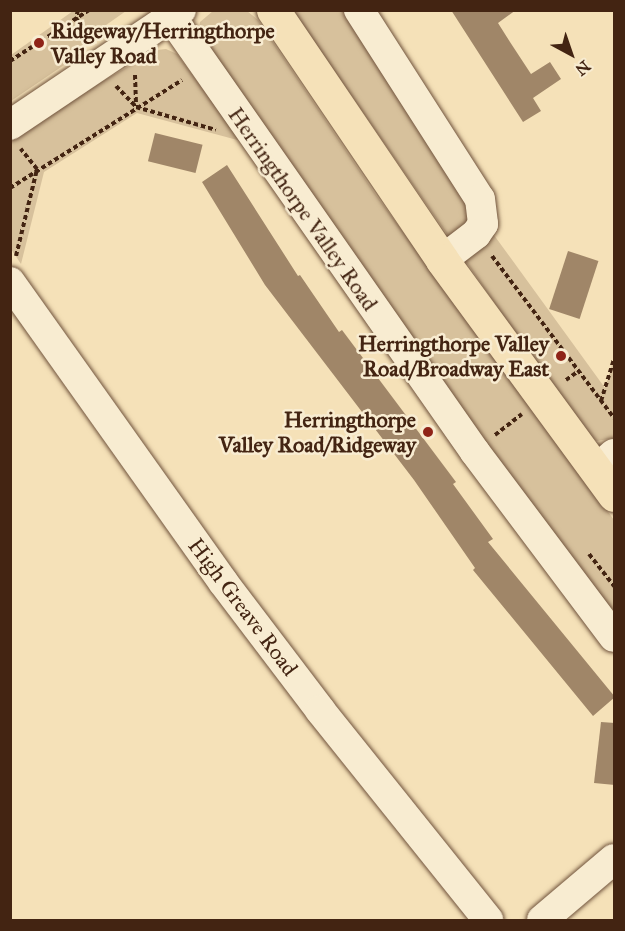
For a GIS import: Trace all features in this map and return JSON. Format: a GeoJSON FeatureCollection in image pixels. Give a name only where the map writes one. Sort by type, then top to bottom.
{"type":"FeatureCollection","features":[{"type":"Feature","properties":{"kind":"main road"},"geometry":{"type":"LineString","coordinates":[[273,10],[442,260],[608,473]]}},
{"type":"Feature","properties":{"kind":"street"},"geometry":{"type":"LineString","coordinates":[[359,10],[480,199],[483,224],[476,234],[442,260]]}},
{"type":"Feature","properties":{"kind":"street"},"geometry":{"type":"LineString","coordinates":[[14,134],[100,63],[172,13]]}},
{"type":"Feature","properties":{"kind":"street","name":"Herringthorpe Valley Road"},"geometry":{"type":"LineString","coordinates":[[172,13],[203,67],[255,141],[476,452],[615,637]]}},
{"type":"Feature","properties":{"kind":"street","name":"High Greave Road"},"geometry":{"type":"LineString","coordinates":[[12,276],[230,591],[488,921]]}},
{"type":"Feature","properties":{"kind":"street"},"geometry":{"type":"LineString","coordinates":[[542,921],[615,859]]}},
{"type":"Feature","properties":{"kind":"path"},"geometry":{"type":"LineString","coordinates":[[78,10],[76,18],[100,63],[136,107],[255,141]]}},
{"type":"Feature","properties":{"kind":"path"},"geometry":{"type":"LineString","coordinates":[[10,61],[89,10]]}},
{"type":"Feature","properties":{"kind":"path"},"geometry":{"type":"LineString","coordinates":[[10,188],[203,67]]}},
{"type":"Feature","properties":{"kind":"path"},"geometry":{"type":"LineString","coordinates":[[12,276],[38,170],[14,134]]}},
{"type":"Feature","properties":{"kind":"path"},"geometry":{"type":"LineString","coordinates":[[601,401],[615,359]]}},
{"type":"Feature","properties":{"kind":"shaded area"},"geometry":{"type":"Polygon","coordinates":[[[73,11],[126,11],[89,37],[70,61],[11,101],[11,55],[73,11]]]}},
{"type":"Feature","properties":{"kind":"shaded area"},"geometry":{"type":"Polygon","coordinates":[[[213,11],[247,11],[258,20],[376,195],[614,520],[614,613],[526,497],[207,54],[198,38],[200,22],[213,11]]]}},
{"type":"Feature","properties":{"kind":"shaded area"},"geometry":{"type":"Polygon","coordinates":[[[293,11],[345,11],[470,202],[605,388],[614,358],[614,438],[597,441],[585,434],[293,11]]]}},
{"type":"Feature","properties":{"kind":"shaded area"},"geometry":{"type":"Polygon","coordinates":[[[166,49],[177,54],[241,141],[137,113],[44,172],[21,264],[11,249],[10,141],[103,81],[157,50],[166,49]]]}},
{"type":"Feature","properties":{"kind":"building"},"geometry":{"type":"Polygon","coordinates":[[[451,10],[516,10],[498,23],[510,42],[531,74],[550,62],[561,79],[533,98],[541,111],[523,122],[451,10]]]}},
{"type":"Feature","properties":{"kind":"building"},"geometry":{"type":"Polygon","coordinates":[[[155,133],[203,145],[196,173],[148,161],[155,133]]]}},
{"type":"Feature","properties":{"kind":"building"},"geometry":{"type":"Polygon","coordinates":[[[227,165],[298,276],[300,275],[339,332],[342,330],[456,482],[453,484],[493,539],[488,542],[615,697],[593,716],[473,570],[475,568],[414,480],[265,285],[202,182],[227,165]]]}},
{"type":"Feature","properties":{"kind":"building"},"geometry":{"type":"Polygon","coordinates":[[[568,251],[598,261],[580,319],[549,309],[568,251]]]}},
{"type":"Feature","properties":{"kind":"building"},"geometry":{"type":"Polygon","coordinates":[[[601,722],[615,723],[615,785],[594,783],[601,722]]]}},
{"type":"Feature","properties":{"kind":"place","name":"Ridgeway/Herringthorpe Valley Road"},"geometry":{"type":"Point","coordinates":[39,43]}},
{"type":"Feature","properties":{"kind":"place","name":"Herringthorpe Valley Road/Broadway East"},"geometry":{"type":"Point","coordinates":[561,356]}},
{"type":"Feature","properties":{"kind":"place","name":"Herringthorpe Valley Road/Ridgeway"},"geometry":{"type":"Point","coordinates":[428,432]}}]}
